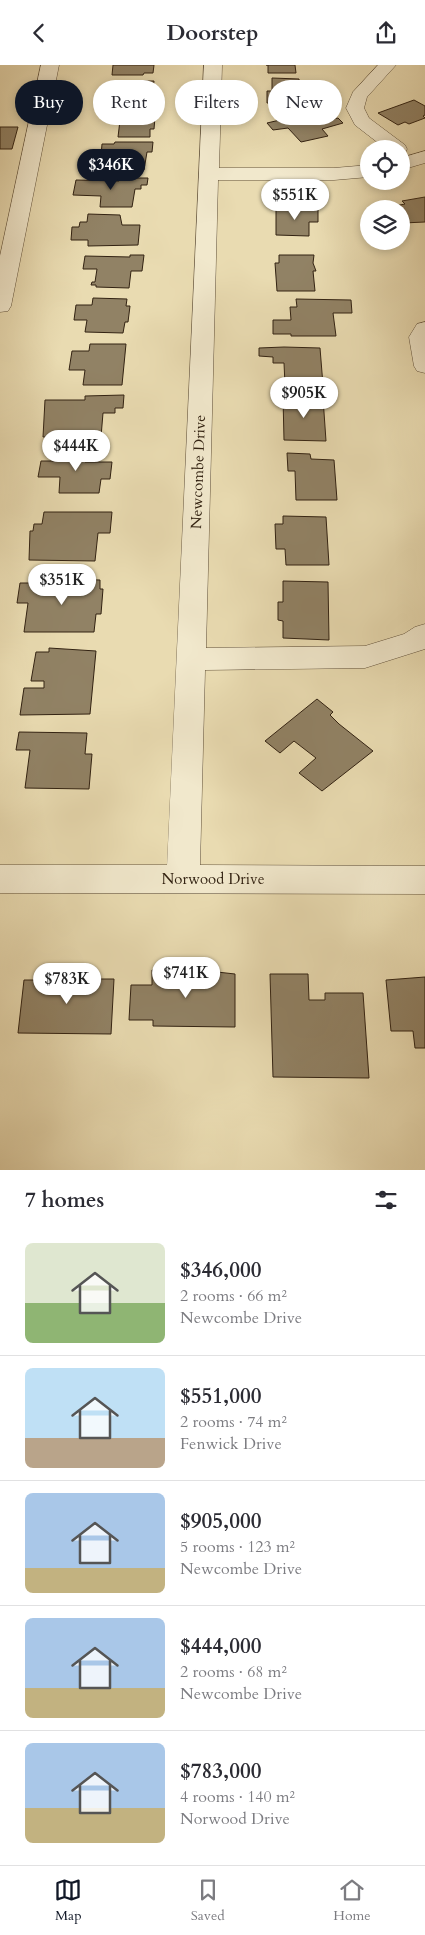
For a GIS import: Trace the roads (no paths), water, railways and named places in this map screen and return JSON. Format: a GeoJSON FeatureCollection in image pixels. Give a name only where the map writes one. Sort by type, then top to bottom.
{"type":"FeatureCollection","features":[{"type":"Feature","properties":{"kind":"street"},"geometry":{"type":"LineString","coordinates":[[0,306],[50,65]]}},
{"type":"Feature","properties":{"kind":"street","name":"Newcombe Drive"},"geometry":{"type":"LineString","coordinates":[[183,879],[213,65]]}},
{"type":"Feature","properties":{"kind":"street"},"geometry":{"type":"LineString","coordinates":[[386,140],[361,121],[355,108],[359,96],[387,65]]}},
{"type":"Feature","properties":{"kind":"street"},"geometry":{"type":"LineString","coordinates":[[210,174],[334,174],[360,172]]}},
{"type":"Feature","properties":{"kind":"street"},"geometry":{"type":"LineString","coordinates":[[425,329],[420,337],[425,366]]}},
{"type":"Feature","properties":{"kind":"street"},"geometry":{"type":"LineString","coordinates":[[191,659],[364,657],[414,642],[425,634]]}},
{"type":"Feature","properties":{"kind":"street","name":"Norwood Drive"},"geometry":{"type":"LineString","coordinates":[[0,879],[425,880]]}}]}
